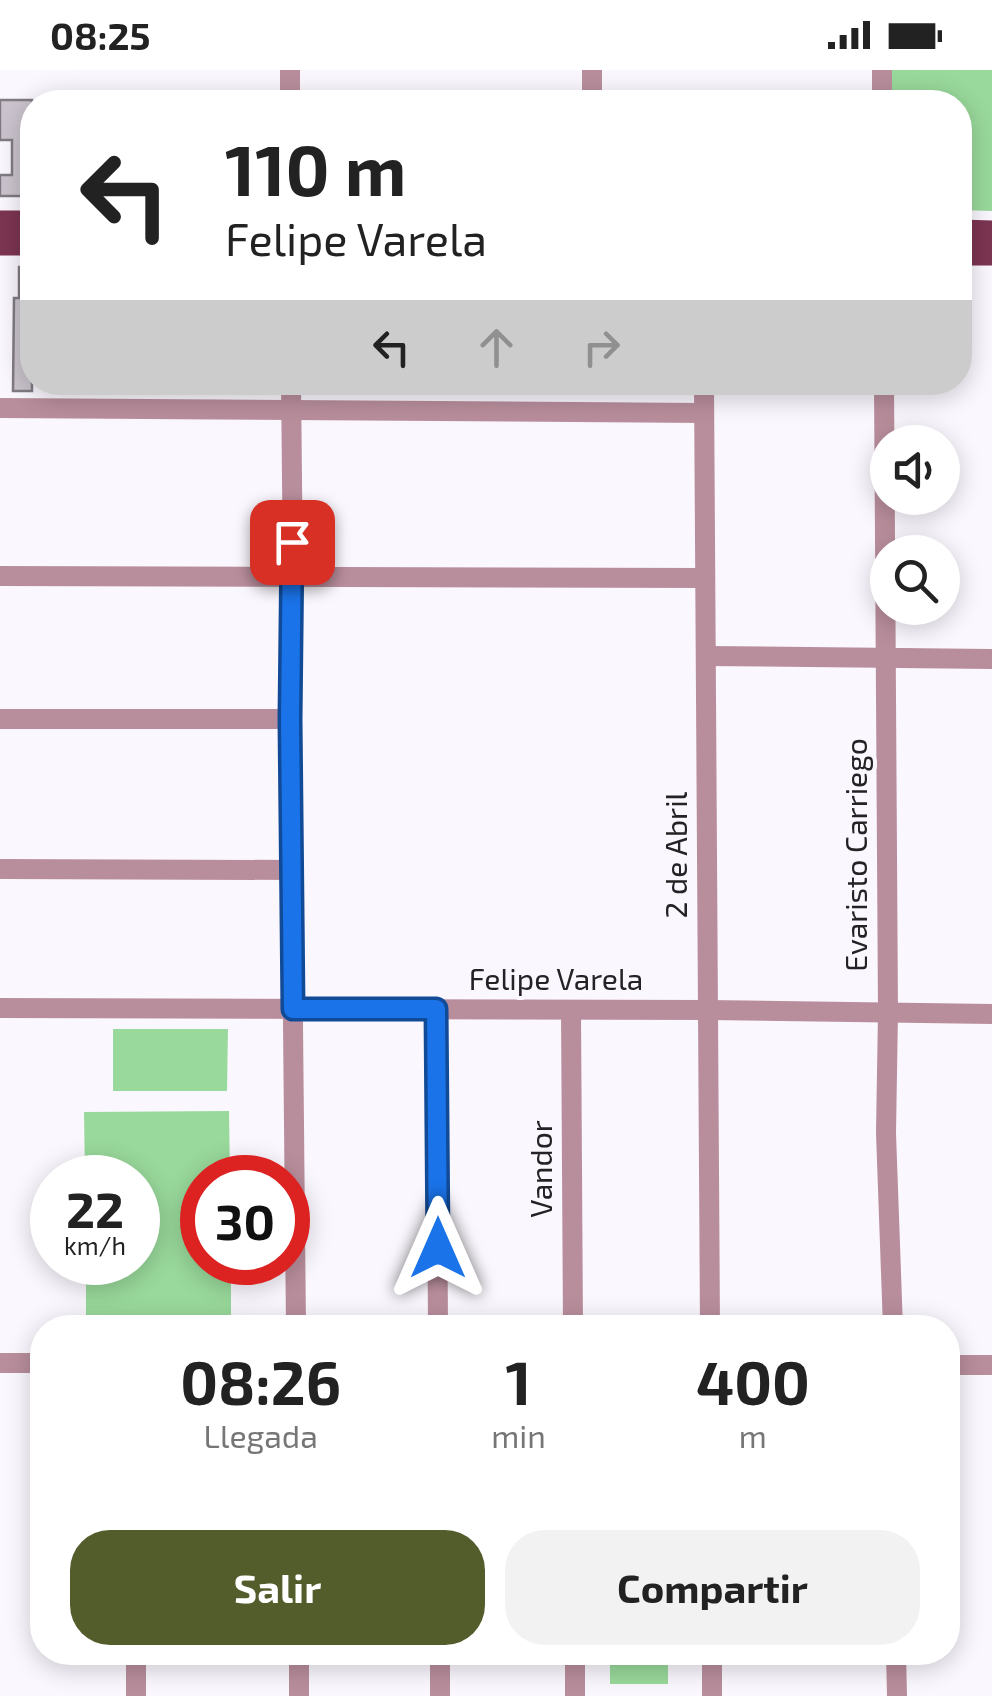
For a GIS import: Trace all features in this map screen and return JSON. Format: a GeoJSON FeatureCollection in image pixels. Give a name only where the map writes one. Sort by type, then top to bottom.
{"type":"FeatureCollection","features":[{"type":"Feature","properties":{"kind":"street"},"geometry":{"type":"LineString","coordinates":[[291,395],[296,1315]]}},
{"type":"Feature","properties":{"kind":"street","name":"2 de Abril"},"geometry":{"type":"LineString","coordinates":[[704,395],[710,1315]]}},
{"type":"Feature","properties":{"kind":"street","name":"Evaristo Carriego"},"geometry":{"type":"LineString","coordinates":[[884,395],[886,1133],[893,1315]]}},
{"type":"Feature","properties":{"kind":"street"},"geometry":{"type":"LineString","coordinates":[[0,408],[704,413]]}},
{"type":"Feature","properties":{"kind":"street"},"geometry":{"type":"LineString","coordinates":[[0,576],[705,578]]}},
{"type":"Feature","properties":{"kind":"street"},"geometry":{"type":"LineString","coordinates":[[706,656],[992,659]]}},
{"type":"Feature","properties":{"kind":"street"},"geometry":{"type":"LineString","coordinates":[[0,719],[290,719]]}},
{"type":"Feature","properties":{"kind":"street"},"geometry":{"type":"LineString","coordinates":[[0,869],[291,870]]}},
{"type":"Feature","properties":{"kind":"street","name":"Felipe Varela"},"geometry":{"type":"LineString","coordinates":[[0,1008],[992,1014]]}},
{"type":"Feature","properties":{"kind":"street"},"geometry":{"type":"LineString","coordinates":[[436,1009],[438,1315]]}},
{"type":"Feature","properties":{"kind":"street","name":"Vandor"},"geometry":{"type":"LineString","coordinates":[[571,1010],[573,1315]]}},
{"type":"Feature","properties":{"kind":"street"},"geometry":{"type":"LineString","coordinates":[[0,1363],[30,1364]]}},
{"type":"Feature","properties":{"kind":"street"},"geometry":{"type":"LineString","coordinates":[[960,1365],[992,1365]]}},
{"type":"Feature","properties":{"kind":"street"},"geometry":{"type":"LineString","coordinates":[[136,1665],[136,1696]]}},
{"type":"Feature","properties":{"kind":"street"},"geometry":{"type":"LineString","coordinates":[[298,1665],[299,1696]]}},
{"type":"Feature","properties":{"kind":"street"},"geometry":{"type":"LineString","coordinates":[[440,1665],[440,1696]]}},
{"type":"Feature","properties":{"kind":"street"},"geometry":{"type":"LineString","coordinates":[[575,1665],[575,1696]]}},
{"type":"Feature","properties":{"kind":"street"},"geometry":{"type":"LineString","coordinates":[[712,1665],[712,1696]]}},
{"type":"Feature","properties":{"kind":"street"},"geometry":{"type":"LineString","coordinates":[[896,1665],[897,1696]]}},
{"type":"Feature","properties":{"kind":"green space"},"geometry":{"type":"Polygon","coordinates":[[[882,70],[992,70],[992,211],[972,210],[972,90],[882,90],[882,70]]]}},
{"type":"Feature","properties":{"kind":"green space"},"geometry":{"type":"Polygon","coordinates":[[[113,1029],[228,1029],[227,1091],[113,1091],[113,1029]]]}},
{"type":"Feature","properties":{"kind":"green space"},"geometry":{"type":"Polygon","coordinates":[[[229,1111],[230,1155],[180,1155],[180,1285],[231,1285],[231,1315],[86,1315],[86,1285],[160,1285],[160,1155],[85,1155],[84,1112],[229,1111]]]}},
{"type":"Feature","properties":{"kind":"green space"},"geometry":{"type":"Polygon","coordinates":[[[610,1665],[668,1665],[668,1684],[610,1684],[610,1665]]]}},
{"type":"Feature","properties":{"kind":"building"},"geometry":{"type":"Polygon","coordinates":[[[0,100],[20,100],[20,196],[0,196],[0,175],[12,175],[12,140],[0,140],[0,100]]]}},
{"type":"Feature","properties":{"kind":"building"},"geometry":{"type":"Polygon","coordinates":[[[20,267],[20,391],[13,391],[14,298],[19,298],[20,267]]]}},
{"type":"Feature","properties":{"kind":"route"},"geometry":{"type":"LineString","coordinates":[[292,542],[293,1009],[436,1009],[438,1248]]}}]}
